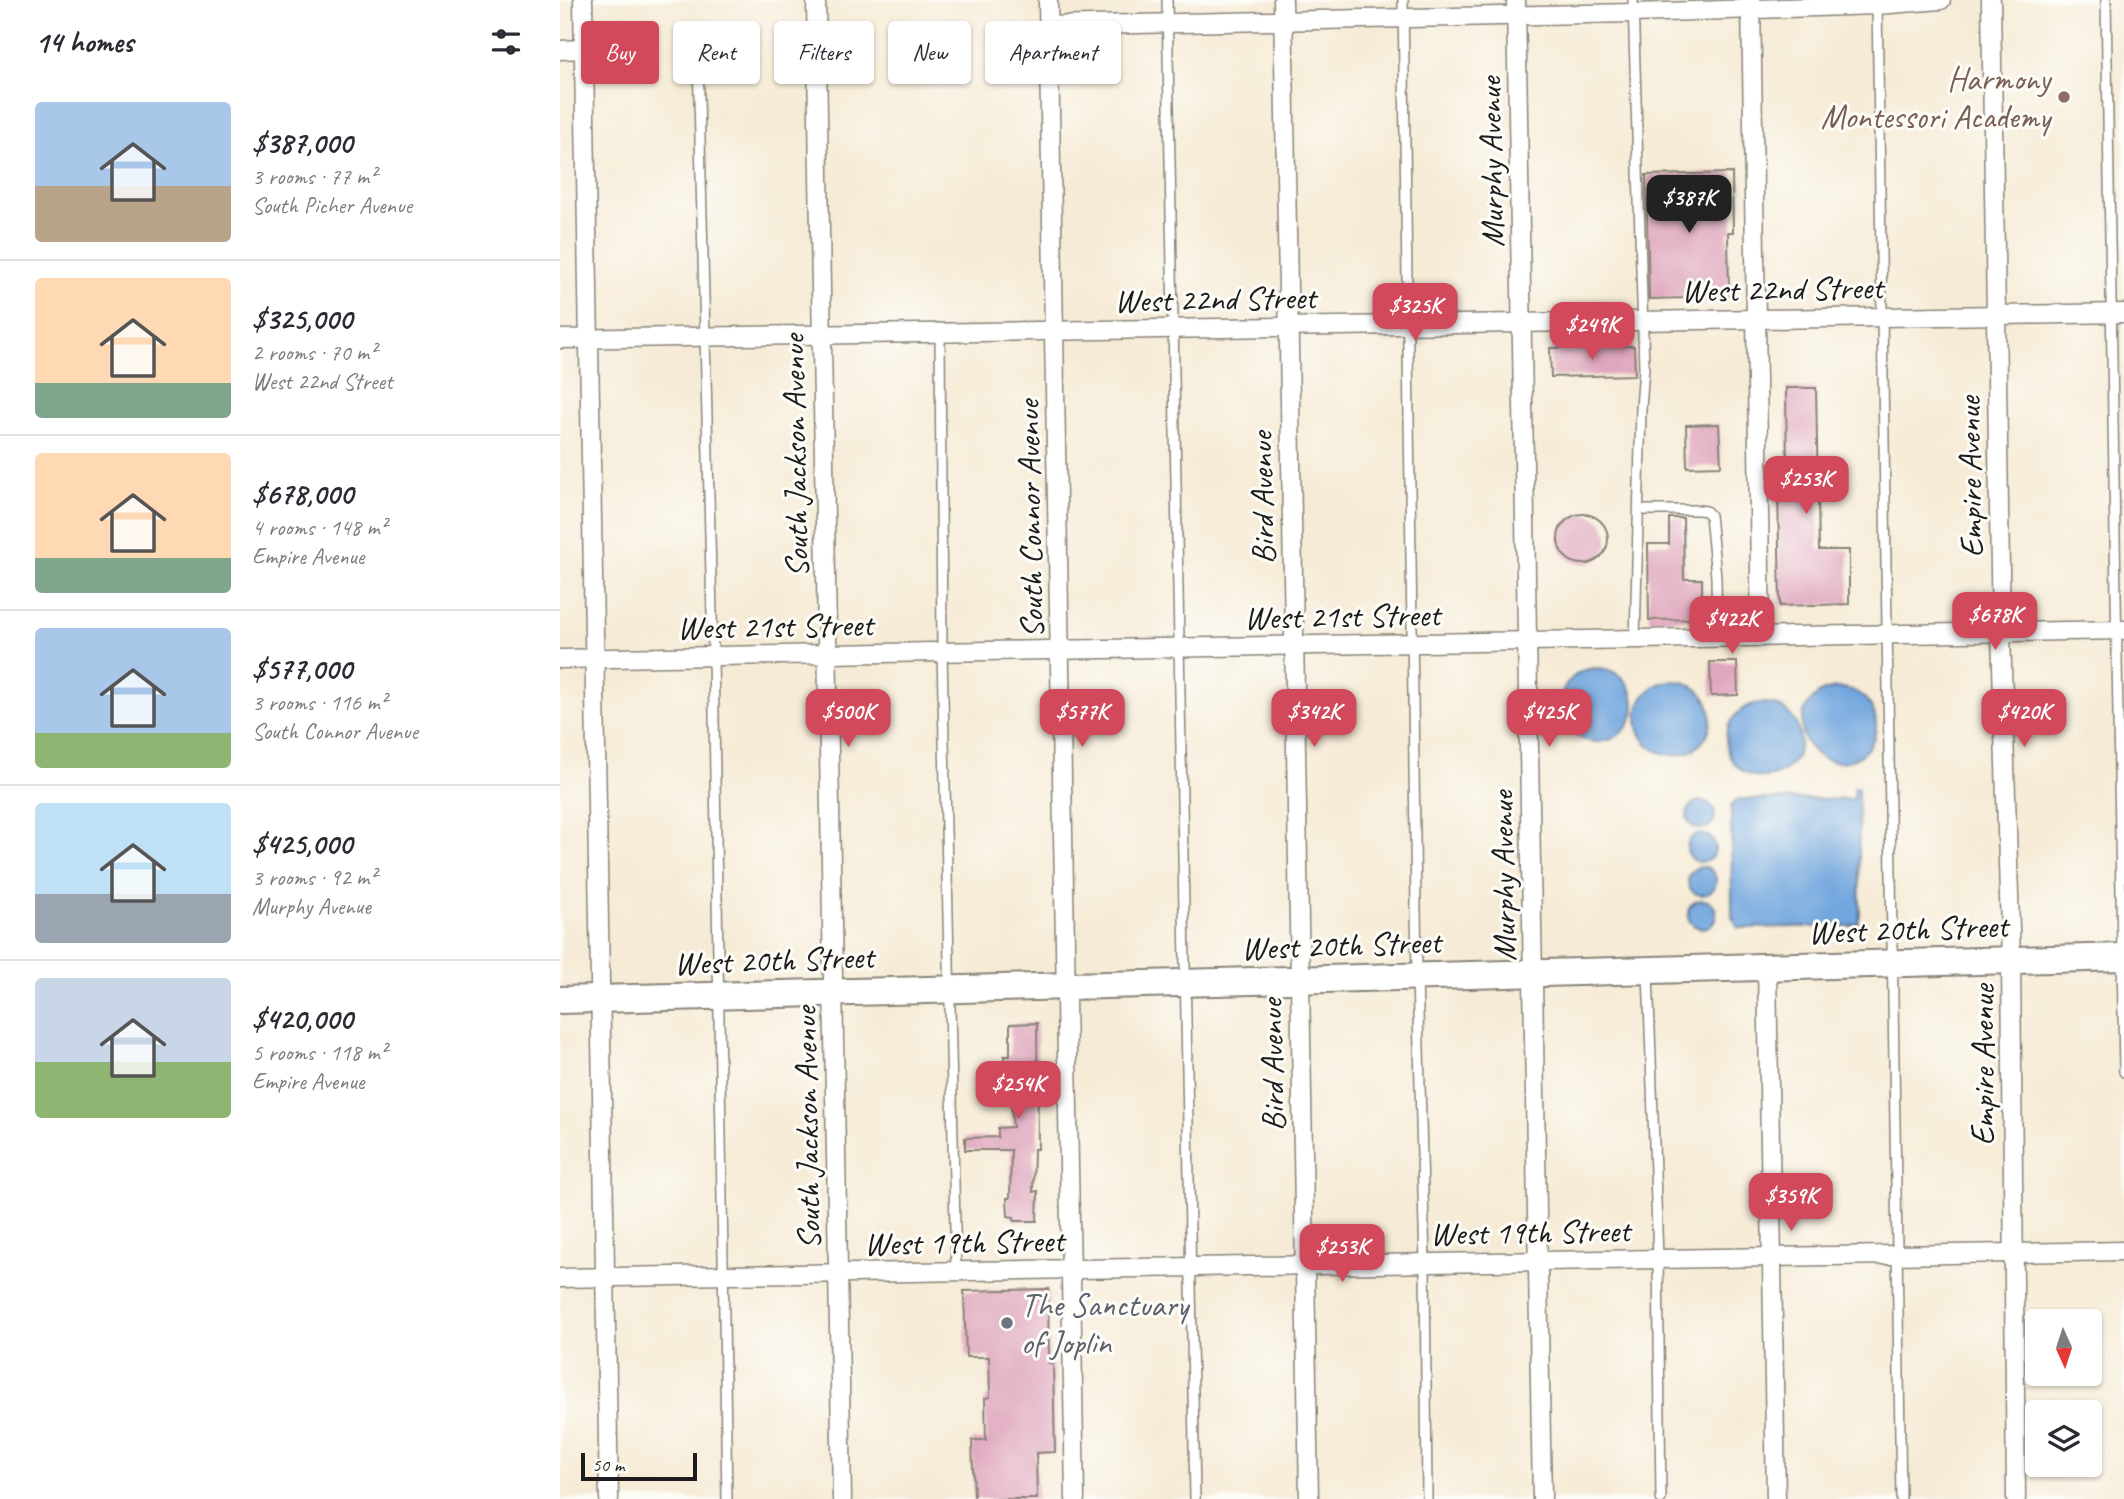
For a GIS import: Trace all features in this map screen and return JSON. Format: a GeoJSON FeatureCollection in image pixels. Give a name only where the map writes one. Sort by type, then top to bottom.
{"type":"FeatureCollection","features":[{"type":"Feature","properties":{"kind":"main road","name":"West 20th Street"},"geometry":{"type":"LineString","coordinates":[[560,1000],[2123,958]]}},
{"type":"Feature","properties":{"kind":"street"},"geometry":{"type":"LineString","coordinates":[[583,0],[583,21]]}},
{"type":"Feature","properties":{"kind":"street","name":"South Jackson Avenue"},"geometry":{"type":"LineString","coordinates":[[816,0],[842,1499]]}},
{"type":"Feature","properties":{"kind":"street","name":"South Connor Avenue"},"geometry":{"type":"LineString","coordinates":[[1048,0],[1048,21]]}},
{"type":"Feature","properties":{"kind":"street","name":"Bird Avenue"},"geometry":{"type":"LineString","coordinates":[[1283,0],[1308,1499]]}},
{"type":"Feature","properties":{"kind":"street"},"geometry":{"type":"LineString","coordinates":[[1121,24],[1283,20],[1404,9],[1941,0]]}},
{"type":"Feature","properties":{"kind":"street","name":"Empire Avenue"},"geometry":{"type":"LineString","coordinates":[[1991,0],[2001,633],[2011,961],[2012,1252],[2017,1499]]}},
{"type":"Feature","properties":{"kind":"street"},"geometry":{"type":"LineString","coordinates":[[1751,4],[1761,638]]}},
{"type":"Feature","properties":{"kind":"street","name":"Murphy Avenue"},"geometry":{"type":"LineString","coordinates":[[1516,8],[1542,1499]]}},
{"type":"Feature","properties":{"kind":"street"},"geometry":{"type":"LineString","coordinates":[[560,50],[581,49]]}},
{"type":"Feature","properties":{"kind":"street"},"geometry":{"type":"LineString","coordinates":[[585,84],[609,1499]]}},
{"type":"Feature","properties":{"kind":"street","name":"South Connor Avenue"},"geometry":{"type":"LineString","coordinates":[[1049,84],[1075,1499]]}},
{"type":"Feature","properties":{"kind":"street","name":"West 22nd Street"},"geometry":{"type":"LineString","coordinates":[[560,339],[2118,313]]}},
{"type":"Feature","properties":{"kind":"street","name":"West 21st Street"},"geometry":{"type":"LineString","coordinates":[[560,659],[2121,630]]}},
{"type":"Feature","properties":{"kind":"street"},"geometry":{"type":"LineString","coordinates":[[1767,967],[1776,1499]]}},
{"type":"Feature","properties":{"kind":"street","name":"West 19th Street"},"geometry":{"type":"LineString","coordinates":[[560,1278],[2124,1251]]}},
{"type":"Feature","properties":{"kind":"lane"},"geometry":{"type":"LineString","coordinates":[[1167,0],[1195,1499]]}},
{"type":"Feature","properties":{"kind":"lane"},"geometry":{"type":"LineString","coordinates":[[2106,0],[2118,313],[2124,1072]]}},
{"type":"Feature","properties":{"kind":"lane"},"geometry":{"type":"LineString","coordinates":[[1877,2],[1901,1499]]}},
{"type":"Feature","properties":{"kind":"lane"},"geometry":{"type":"LineString","coordinates":[[1633,6],[1644,320],[1635,640]]}},
{"type":"Feature","properties":{"kind":"lane"},"geometry":{"type":"LineString","coordinates":[[1404,9],[1427,1499]]}},
{"type":"Feature","properties":{"kind":"lane"},"geometry":{"type":"LineString","coordinates":[[699,84],[713,656],[727,1499]]}},
{"type":"Feature","properties":{"kind":"lane"},"geometry":{"type":"LineString","coordinates":[[940,332],[942,651],[957,1271]]}},
{"type":"Feature","properties":{"kind":"lane"},"geometry":{"type":"LineString","coordinates":[[1639,510],[1699,510],[1706,511],[1710,516],[1716,577],[1717,637]]}},
{"type":"Feature","properties":{"kind":"lane"},"geometry":{"type":"LineString","coordinates":[[1648,971],[1658,1258],[1661,1499]]}},
{"type":"Feature","properties":{"kind":"water"},"geometry":{"type":"Polygon","coordinates":[[[1597,668],[1611,671],[1623,679],[1631,691],[1634,705],[1631,719],[1623,731],[1611,739],[1597,742],[1583,739],[1571,731],[1563,719],[1560,705],[1563,691],[1571,679],[1583,671],[1597,668]]]}},
{"type":"Feature","properties":{"kind":"water"},"geometry":{"type":"Polygon","coordinates":[[[1674,681],[1688,684],[1700,692],[1708,704],[1711,718],[1708,732],[1700,744],[1688,752],[1674,755],[1660,752],[1648,744],[1640,732],[1637,718],[1640,704],[1648,692],[1660,684],[1674,681]]]}},
{"type":"Feature","properties":{"kind":"water"},"geometry":{"type":"Polygon","coordinates":[[[1839,688],[1853,691],[1865,699],[1873,711],[1876,725],[1873,739],[1865,751],[1853,759],[1839,762],[1825,759],[1813,751],[1805,739],[1802,725],[1805,711],[1813,699],[1825,691],[1839,688]]]}},
{"type":"Feature","properties":{"kind":"water"},"geometry":{"type":"Polygon","coordinates":[[[1763,703],[1777,706],[1789,714],[1797,726],[1800,740],[1797,754],[1789,766],[1777,774],[1763,777],[1749,774],[1737,766],[1729,754],[1726,740],[1729,726],[1737,714],[1749,706],[1763,703]]]}},
{"type":"Feature","properties":{"kind":"water"},"geometry":{"type":"Polygon","coordinates":[[[1854,787],[1858,787],[1858,923],[1850,926],[1738,928],[1732,917],[1731,806],[1739,799],[1854,799],[1854,787]]]}},
{"type":"Feature","properties":{"kind":"water"},"geometry":{"type":"Polygon","coordinates":[[[1701,801],[1711,805],[1715,815],[1711,825],[1701,829],[1691,825],[1687,815],[1691,805],[1701,801]]]}},
{"type":"Feature","properties":{"kind":"water"},"geometry":{"type":"Polygon","coordinates":[[[1701,834],[1711,838],[1715,848],[1711,858],[1701,862],[1691,858],[1687,848],[1691,838],[1701,834]]]}},
{"type":"Feature","properties":{"kind":"water"},"geometry":{"type":"Polygon","coordinates":[[[1702,867],[1712,871],[1716,881],[1712,891],[1702,895],[1692,891],[1688,881],[1692,871],[1702,867]]]}},
{"type":"Feature","properties":{"kind":"water"},"geometry":{"type":"Polygon","coordinates":[[[1702,900],[1712,904],[1716,914],[1712,924],[1702,928],[1692,924],[1688,914],[1692,904],[1702,900]]]}},
{"type":"Feature","properties":{"kind":"building"},"geometry":{"type":"Polygon","coordinates":[[[1732,173],[1733,232],[1728,232],[1729,297],[1649,299],[1646,175],[1732,173]]]}},
{"type":"Feature","properties":{"kind":"building"},"geometry":{"type":"Polygon","coordinates":[[[1634,346],[1635,375],[1551,377],[1550,348],[1634,346]]]}},
{"type":"Feature","properties":{"kind":"building"},"geometry":{"type":"Polygon","coordinates":[[[1786,388],[1816,388],[1819,550],[1849,550],[1849,604],[1780,606],[1778,488],[1782,488],[1782,472],[1787,472],[1786,388]]]}},
{"type":"Feature","properties":{"kind":"building"},"geometry":{"type":"Polygon","coordinates":[[[1719,424],[1721,466],[1687,467],[1686,425],[1719,424]]]}},
{"type":"Feature","properties":{"kind":"building"},"geometry":{"type":"Polygon","coordinates":[[[1583,514],[1601,521],[1608,539],[1601,557],[1583,564],[1565,557],[1558,539],[1565,521],[1583,514]]]}},
{"type":"Feature","properties":{"kind":"building"},"geometry":{"type":"Polygon","coordinates":[[[1669,518],[1683,518],[1684,579],[1702,579],[1702,619],[1649,620],[1648,544],[1669,544],[1669,518]]]}},
{"type":"Feature","properties":{"kind":"building"},"geometry":{"type":"Polygon","coordinates":[[[1710,662],[1737,662],[1738,695],[1711,696],[1710,662]]]}},
{"type":"Feature","properties":{"kind":"building"},"geometry":{"type":"Polygon","coordinates":[[[1037,1023],[1038,1149],[1034,1149],[1033,1192],[1038,1191],[1037,1221],[1014,1221],[1014,1217],[1008,1216],[1007,1198],[1010,1198],[1011,1150],[965,1150],[965,1138],[998,1137],[998,1128],[1013,1127],[1011,1104],[990,1104],[990,1087],[1005,1087],[1004,1056],[1010,1056],[1010,1024],[1037,1023]]]}},
{"type":"Feature","properties":{"kind":"building"},"geometry":{"type":"Polygon","coordinates":[[[1048,1289],[1049,1364],[1053,1364],[1055,1452],[1036,1453],[1037,1499],[974,1499],[972,1440],[986,1440],[985,1398],[990,1397],[989,1357],[966,1357],[964,1291],[1048,1289]]]}},
{"type":"Feature","properties":{"kind":"place","name":"Harmony Montessori Academy"},"geometry":{"type":"Point","coordinates":[2064,97]}},
{"type":"Feature","properties":{"kind":"place","name":"The Sanctuary of Joplin"},"geometry":{"type":"Point","coordinates":[1007,1323]}}]}
